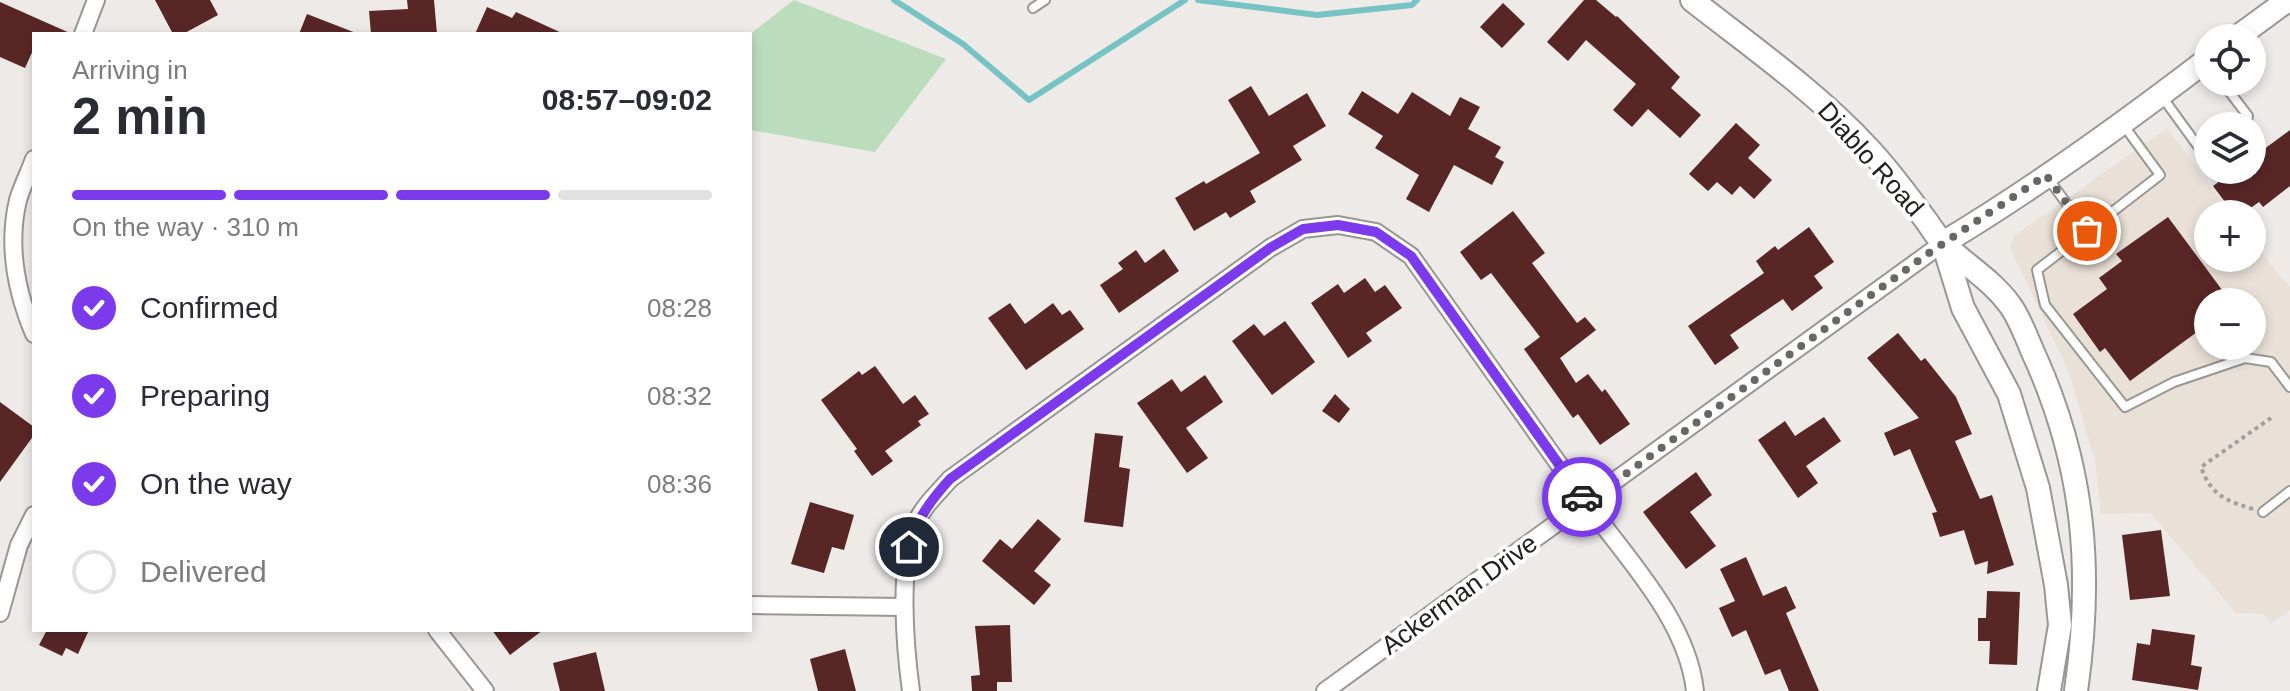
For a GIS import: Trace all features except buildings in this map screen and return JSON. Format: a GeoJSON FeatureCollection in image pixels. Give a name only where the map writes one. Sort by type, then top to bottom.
{"type":"FeatureCollection","features":[{"type":"Feature","properties":{"kind":"street"},"geometry":{"type":"LineString","coordinates":[[84,32],[96,0]]}},
{"type":"Feature","properties":{"kind":"street"},"geometry":{"type":"LineString","coordinates":[[2255,24],[2288,0]]}},
{"type":"Feature","properties":{"kind":"street","name":"Diablo Road"},"geometry":{"type":"LineString","coordinates":[[1695,1],[1819,100],[1869,148],[1943,243],[1984,219],[2194,70]]}},
{"type":"Feature","properties":{"kind":"street"},"geometry":{"type":"LineString","coordinates":[[32,164],[18,200],[12,255],[22,306],[32,329]]}},
{"type":"Feature","properties":{"kind":"street"},"geometry":{"type":"LineString","coordinates":[[911,691],[904,607],[909,547],[916,524],[929,501],[950,479],[1270,248],[1303,229],[1338,225],[1376,232],[1411,256],[1671,618],[1693,673],[1695,691]]}},
{"type":"Feature","properties":{"kind":"street"},"geometry":{"type":"LineString","coordinates":[[1943,243],[1963,308],[2009,394],[2038,488],[2060,625],[2049,691]]}},
{"type":"Feature","properties":{"kind":"street"},"geometry":{"type":"LineString","coordinates":[[1943,243],[1991,282],[2012,308],[2042,373],[2069,448],[2081,519],[2084,568],[2083,643],[2076,691]]}},
{"type":"Feature","properties":{"kind":"street","name":"Ackerman Drive"},"geometry":{"type":"LineString","coordinates":[[1325,691],[1943,243]]}},
{"type":"Feature","properties":{"kind":"street"},"geometry":{"type":"LineString","coordinates":[[0,613],[19,545],[32,519]]}},
{"type":"Feature","properties":{"kind":"street"},"geometry":{"type":"LineString","coordinates":[[752,605],[904,607]]}},
{"type":"Feature","properties":{"kind":"street"},"geometry":{"type":"LineString","coordinates":[[439,632],[485,691]]}},
{"type":"Feature","properties":{"kind":"lane"},"geometry":{"type":"LineString","coordinates":[[1033,8],[1045,0]]}},
{"type":"Feature","properties":{"kind":"lane"},"geometry":{"type":"LineString","coordinates":[[2160,94],[2194,141]]}},
{"type":"Feature","properties":{"kind":"lane"},"geometry":{"type":"LineString","coordinates":[[2233,96],[2245,112]]}},
{"type":"Feature","properties":{"kind":"lane"},"geometry":{"type":"LineString","coordinates":[[2122,123],[2160,175],[2037,270],[2045,305],[2125,407],[2174,382],[2245,358],[2271,362],[2290,387]]}},
{"type":"Feature","properties":{"kind":"lane"},"geometry":{"type":"LineString","coordinates":[[2046,175],[2087,231]]}},
{"type":"Feature","properties":{"kind":"lane"},"geometry":{"type":"LineString","coordinates":[[2263,512],[2290,491]]}},
{"type":"Feature","properties":{"kind":"path"},"geometry":{"type":"LineString","coordinates":[[2263,512],[2226,501],[2207,481],[2201,467],[2271,418]]}},
{"type":"Feature","properties":{"kind":"shaded area"},"geometry":{"type":"Polygon","coordinates":[[[2167,128],[2194,164],[2194,184],[2209,184],[2221,200],[2194,200],[2194,272],[2266,272],[2266,259],[2290,287],[2290,610],[2270,624],[2264,614],[2236,613],[2150,513],[2101,514],[2095,461],[2068,370],[2010,248],[2014,236],[2167,128]]]}},
{"type":"Feature","properties":{"kind":"green space"},"geometry":{"type":"Polygon","coordinates":[[[794,0],[946,59],[875,152],[752,130],[752,32],[794,0]]]}},
{"type":"Feature","properties":{"kind":"waterway"},"geometry":{"type":"LineString","coordinates":[[894,0],[963,44],[1029,100],[1185,0]]}},
{"type":"Feature","properties":{"kind":"waterway"},"geometry":{"type":"LineString","coordinates":[[1198,0],[1317,15],[1412,5],[1417,0]]}},
{"type":"Feature","properties":{"kind":"way so far"},"geometry":{"type":"LineString","coordinates":[[1582,497],[1586,503],[1926,255],[2046,175],[2087,231]]}},
{"type":"Feature","properties":{"kind":"route"},"geometry":{"type":"LineString","coordinates":[[909,547],[916,524],[929,501],[950,479],[1270,248],[1303,229],[1338,225],[1376,232],[1411,256],[1582,497]]}}]}
